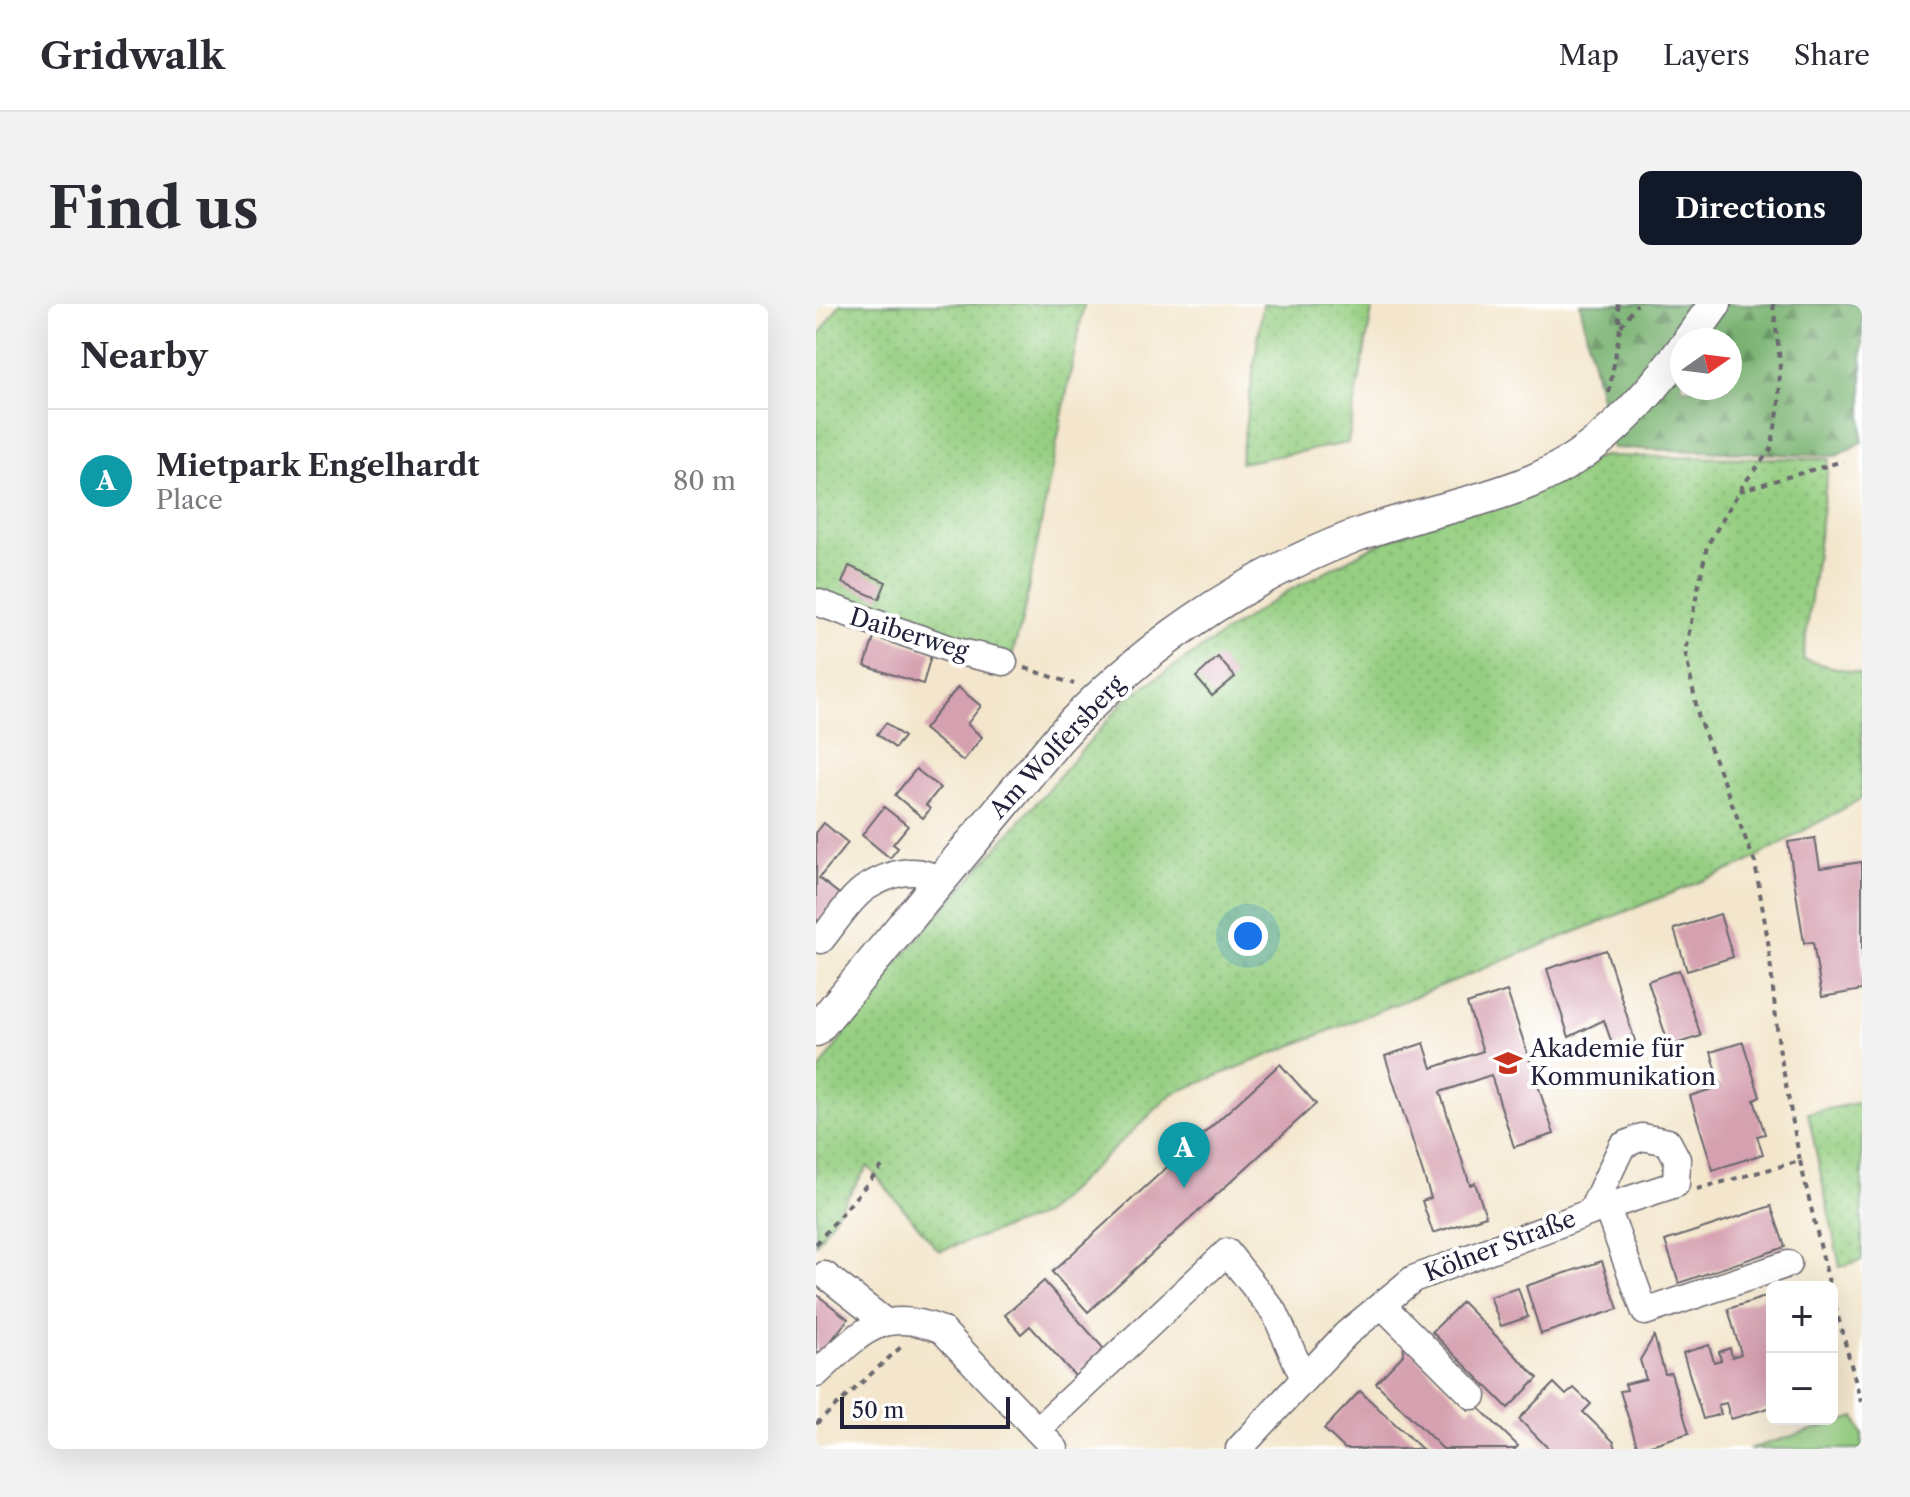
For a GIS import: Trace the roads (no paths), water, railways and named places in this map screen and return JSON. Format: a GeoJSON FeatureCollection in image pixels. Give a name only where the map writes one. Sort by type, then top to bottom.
{"type":"FeatureCollection","features":[{"type":"Feature","properties":{"kind":"main road"},"geometry":{"type":"LineString","coordinates":[[1698,328],[1715,304]]}},
{"type":"Feature","properties":{"kind":"main road","name":"Am Wolfersberg"},"geometry":{"type":"LineString","coordinates":[[816,1030],[938,881],[1096,697],[1180,630],[1233,595],[1351,537],[1535,480],[1606,435],[1637,407],[1670,365]]}},
{"type":"Feature","properties":{"kind":"street","name":"Daiberweg"},"geometry":{"type":"LineString","coordinates":[[816,602],[956,651],[1004,662]]}},
{"type":"Feature","properties":{"kind":"street"},"geometry":{"type":"LineString","coordinates":[[816,937],[821,940],[865,887],[914,870],[926,871],[938,881]]}},
{"type":"Feature","properties":{"kind":"street","name":"Kölner Straße"},"geometry":{"type":"LineString","coordinates":[[1239,1449],[1346,1334],[1413,1279],[1599,1210],[1676,1184],[1677,1159],[1668,1142],[1642,1137],[1622,1146],[1599,1210],[1645,1312],[1788,1264]]}},
{"type":"Feature","properties":{"kind":"street"},"geometry":{"type":"LineString","coordinates":[[816,1374],[863,1331],[884,1321],[917,1320],[942,1330],[1046,1440],[1227,1252],[1275,1313],[1304,1379]]}},
{"type":"Feature","properties":{"kind":"street"},"geometry":{"type":"LineString","coordinates":[[825,1275],[884,1321]]}},
{"type":"Feature","properties":{"kind":"street"},"geometry":{"type":"LineString","coordinates":[[1382,1305],[1473,1396]]}},
{"type":"Feature","properties":{"kind":"place","name":"Akademie für Kommunikation"},"geometry":{"type":"Point","coordinates":[1508,1063]}},
{"type":"Feature","properties":{"kind":"place","name":"Mietpark Engelhardt"},"geometry":{"type":"Point","coordinates":[1184,1188]}}]}
